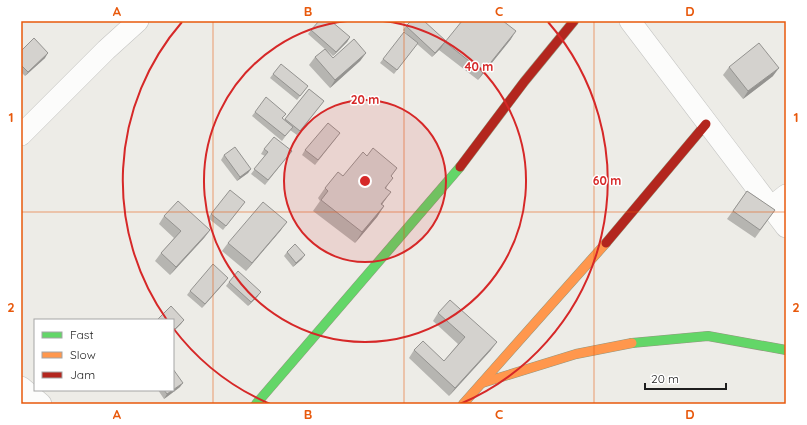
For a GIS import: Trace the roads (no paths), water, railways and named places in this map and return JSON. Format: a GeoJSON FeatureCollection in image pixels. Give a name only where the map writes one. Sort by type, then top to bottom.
{"type":"FeatureCollection","features":[{"type":"Feature","properties":{"kind":"street"},"geometry":{"type":"LineString","coordinates":[[21,136],[106,50],[138,21]]}},
{"type":"Feature","properties":{"kind":"street"},"geometry":{"type":"LineString","coordinates":[[256,404],[467,159],[524,82],[574,21]]}},
{"type":"Feature","properties":{"kind":"street"},"geometry":{"type":"LineString","coordinates":[[630,21],[706,124],[778,201],[786,227]]}},
{"type":"Feature","properties":{"kind":"street"},"geometry":{"type":"LineString","coordinates":[[463,404],[584,269],[706,124]]}},
{"type":"Feature","properties":{"kind":"street"},"geometry":{"type":"LineString","coordinates":[[481,383],[559,358],[611,346],[646,340],[707,336],[737,340],[786,350]]}},
{"type":"Feature","properties":{"kind":"street"},"geometry":{"type":"LineString","coordinates":[[21,387],[41,404]]}}]}
